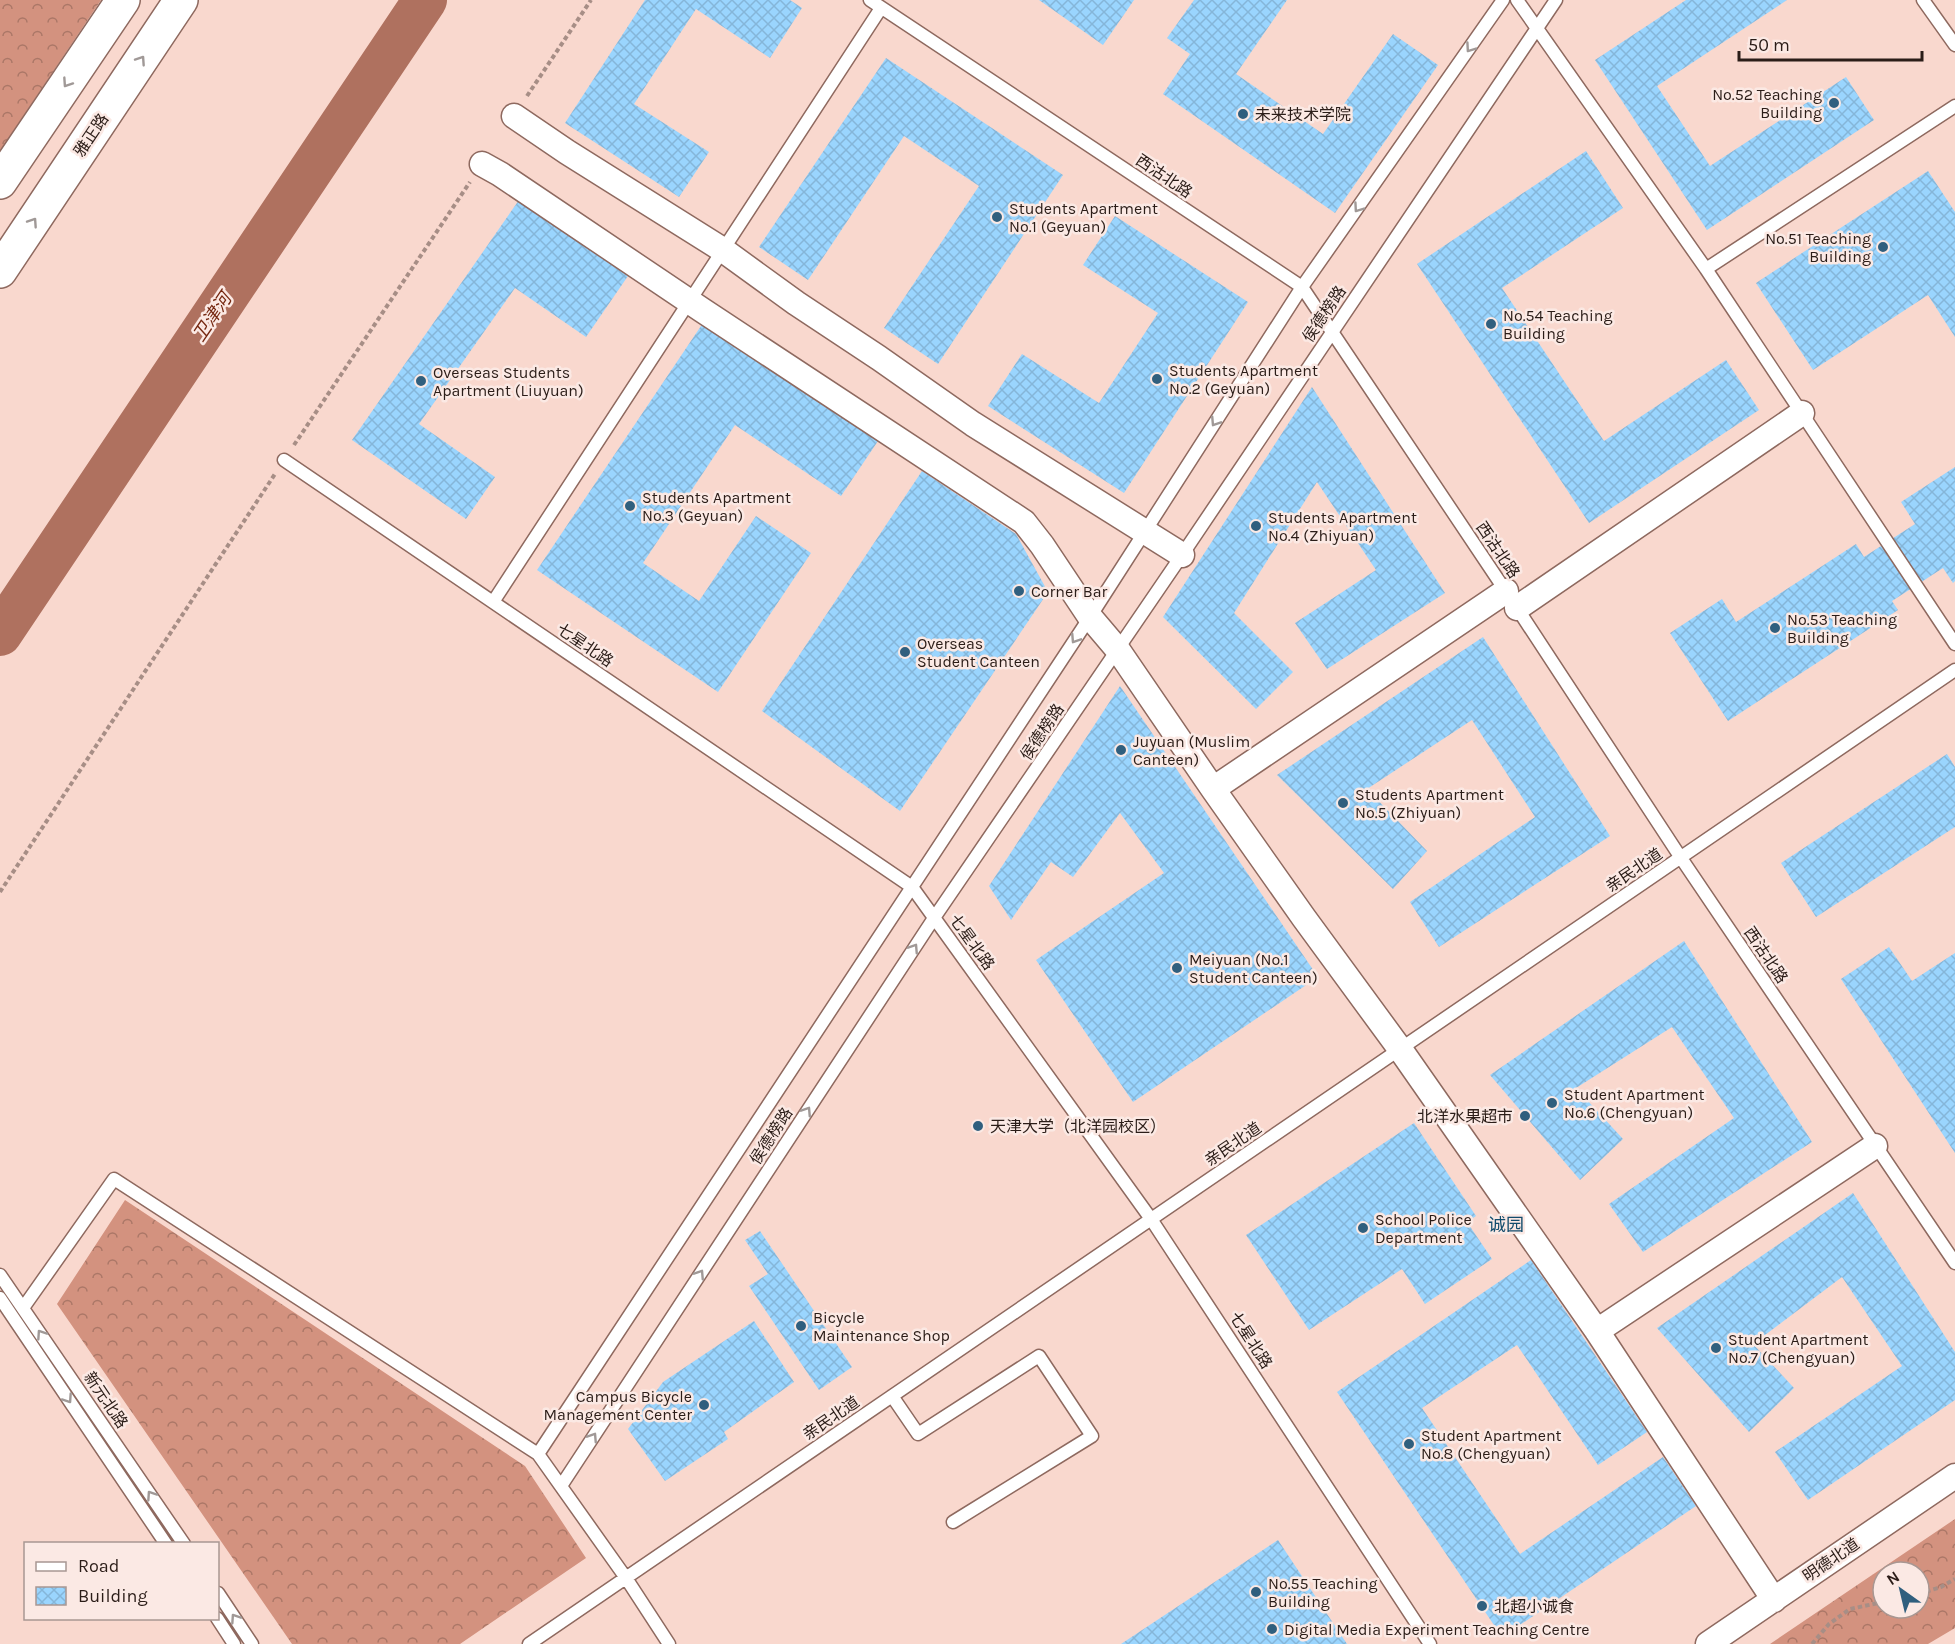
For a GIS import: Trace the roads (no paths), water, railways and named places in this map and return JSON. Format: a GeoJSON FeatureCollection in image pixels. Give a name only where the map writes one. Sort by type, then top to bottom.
{"type":"FeatureCollection","features":[{"type":"Feature","properties":{"kind":"main road"},"geometry":{"type":"LineString","coordinates":[[0,182],[123,0]]}},
{"type":"Feature","properties":{"kind":"main road","name":"雅正路"},"geometry":{"type":"LineString","coordinates":[[0,271],[181,0]]}},
{"type":"Feature","properties":{"kind":"street"},"geometry":{"type":"LineString","coordinates":[[514,116],[723,250],[973,424],[1182,555]]}},
{"type":"Feature","properties":{"kind":"street"},"geometry":{"type":"LineString","coordinates":[[482,164],[1024,522],[1090,616],[1118,650],[1213,789],[1400,1049],[1597,1331],[1774,1599]]}},
{"type":"Feature","properties":{"kind":"street"},"geometry":{"type":"LineString","coordinates":[[1213,789],[1802,412]]}},
{"type":"Feature","properties":{"kind":"street"},"geometry":{"type":"LineString","coordinates":[[1597,1331],[1875,1146]]}},
{"type":"Feature","properties":{"kind":"street","name":"明德北道"},"geometry":{"type":"LineString","coordinates":[[1708,1644],[1955,1476]]}},
{"type":"Feature","properties":{"kind":"lane","name":"西沽北路"},"geometry":{"type":"LineString","coordinates":[[870,0],[1302,287],[1680,858],[1955,1263]]}},
{"type":"Feature","properties":{"kind":"lane","name":"侯德榜路"},"geometry":{"type":"LineString","coordinates":[[538,1454],[1090,616],[1302,287],[1503,0]]}},
{"type":"Feature","properties":{"kind":"lane"},"geometry":{"type":"LineString","coordinates":[[1517,0],[1706,268],[1955,644]]}},
{"type":"Feature","properties":{"kind":"lane","name":"侯德榜路"},"geometry":{"type":"LineString","coordinates":[[561,1486],[934,918],[1118,650],[1556,0]]}},
{"type":"Feature","properties":{"kind":"lane"},"geometry":{"type":"LineString","coordinates":[[1923,0],[1955,45]]}},
{"type":"Feature","properties":{"kind":"lane"},"geometry":{"type":"LineString","coordinates":[[493,602],[881,8]]}},
{"type":"Feature","properties":{"kind":"lane"},"geometry":{"type":"LineString","coordinates":[[1706,268],[1955,106]]}},
{"type":"Feature","properties":{"kind":"lane","name":"七星北路"},"geometry":{"type":"LineString","coordinates":[[284,460],[912,887],[1151,1219],[1430,1644]]}},
{"type":"Feature","properties":{"kind":"lane","name":"亲民北道"},"geometry":{"type":"LineString","coordinates":[[529,1644],[1955,670]]}},
{"type":"Feature","properties":{"kind":"lane"},"geometry":{"type":"LineString","coordinates":[[23,1308],[114,1179],[538,1454],[626,1578],[669,1644]]}},
{"type":"Feature","properties":{"kind":"lane","name":"新元北路"},"geometry":{"type":"LineString","coordinates":[[0,1275],[183,1542]]}},
{"type":"Feature","properties":{"kind":"lane","name":"新元北路"},"geometry":{"type":"LineString","coordinates":[[0,1298],[165,1542]]}},
{"type":"Feature","properties":{"kind":"lane"},"geometry":{"type":"LineString","coordinates":[[892,1396],[918,1434],[1039,1356],[1092,1436],[953,1522]]}},
{"type":"Feature","properties":{"kind":"lane"},"geometry":{"type":"LineString","coordinates":[[219,1594],[252,1644]]}},
{"type":"Feature","properties":{"kind":"lane"},"geometry":{"type":"LineString","coordinates":[[218,1620],[234,1644]]}},
{"type":"Feature","properties":{"kind":"waterway","name":"卫津河"},"geometry":{"type":"LineString","coordinates":[[0,634],[425,0]]}},
{"type":"Feature","properties":{"kind":"place","name":"No.52 Teaching Building"},"geometry":{"type":"Point","coordinates":[1834,103]}},
{"type":"Feature","properties":{"kind":"place","name":"未来技术学院"},"geometry":{"type":"Point","coordinates":[1243,114]}},
{"type":"Feature","properties":{"kind":"place","name":"Students Apartment No.1 (Geyuan)"},"geometry":{"type":"Point","coordinates":[997,217]}},
{"type":"Feature","properties":{"kind":"place","name":"No.51 Teaching Building"},"geometry":{"type":"Point","coordinates":[1883,247]}},
{"type":"Feature","properties":{"kind":"place","name":"No.54 Teaching Building"},"geometry":{"type":"Point","coordinates":[1491,324]}},
{"type":"Feature","properties":{"kind":"place","name":"Students Apartment No.2 (Geyuan)"},"geometry":{"type":"Point","coordinates":[1157,379]}},
{"type":"Feature","properties":{"kind":"place","name":"Overseas Students Apartment (Liuyuan)"},"geometry":{"type":"Point","coordinates":[421,381]}},
{"type":"Feature","properties":{"kind":"place","name":"Students Apartment No.3 (Geyuan)"},"geometry":{"type":"Point","coordinates":[630,506]}},
{"type":"Feature","properties":{"kind":"place","name":"Students Apartment No.4 (Zhiyuan)"},"geometry":{"type":"Point","coordinates":[1256,526]}},
{"type":"Feature","properties":{"kind":"place","name":"Corner Bar"},"geometry":{"type":"Point","coordinates":[1019,591]}},
{"type":"Feature","properties":{"kind":"place","name":"No.53 Teaching Building"},"geometry":{"type":"Point","coordinates":[1775,628]}},
{"type":"Feature","properties":{"kind":"place","name":"Overseas Student Canteen"},"geometry":{"type":"Point","coordinates":[905,652]}},
{"type":"Feature","properties":{"kind":"place","name":"Juyuan (Muslim Canteen)"},"geometry":{"type":"Point","coordinates":[1121,750]}},
{"type":"Feature","properties":{"kind":"place","name":"Students Apartment No.5 (Zhiyuan)"},"geometry":{"type":"Point","coordinates":[1343,803]}},
{"type":"Feature","properties":{"kind":"place","name":"Meiyuan (No.1 Student Canteen)"},"geometry":{"type":"Point","coordinates":[1177,968]}},
{"type":"Feature","properties":{"kind":"place","name":"Student Apartment No.6 (Chengyuan)"},"geometry":{"type":"Point","coordinates":[1552,1103]}},
{"type":"Feature","properties":{"kind":"place","name":"北洋水果超市"},"geometry":{"type":"Point","coordinates":[1525,1116]}},
{"type":"Feature","properties":{"kind":"place","name":"天津大学（北洋园校区）"},"geometry":{"type":"Point","coordinates":[978,1126]}},
{"type":"Feature","properties":{"kind":"place","name":"School Police Department"},"geometry":{"type":"Point","coordinates":[1363,1228]}},
{"type":"Feature","properties":{"kind":"place","name":"Bicycle Maintenance Shop"},"geometry":{"type":"Point","coordinates":[801,1326]}},
{"type":"Feature","properties":{"kind":"place","name":"Student Apartment No.7 (Chengyuan)"},"geometry":{"type":"Point","coordinates":[1716,1348]}},
{"type":"Feature","properties":{"kind":"place","name":"Campus Bicycle Management Center"},"geometry":{"type":"Point","coordinates":[704,1405]}},
{"type":"Feature","properties":{"kind":"place","name":"Student Apartment No.8 (Chengyuan)"},"geometry":{"type":"Point","coordinates":[1409,1444]}},
{"type":"Feature","properties":{"kind":"place","name":"No.55 Teaching Building"},"geometry":{"type":"Point","coordinates":[1256,1592]}},
{"type":"Feature","properties":{"kind":"place","name":"北超小诚食"},"geometry":{"type":"Point","coordinates":[1482,1606]}},
{"type":"Feature","properties":{"kind":"place","name":"Digital Media Experiment Teaching Centre"},"geometry":{"type":"Point","coordinates":[1272,1629]}},
{"type":"Feature","properties":{"kind":"district","name":"诚园"},"geometry":{"type":"Point","coordinates":[1506,1225]}}]}
